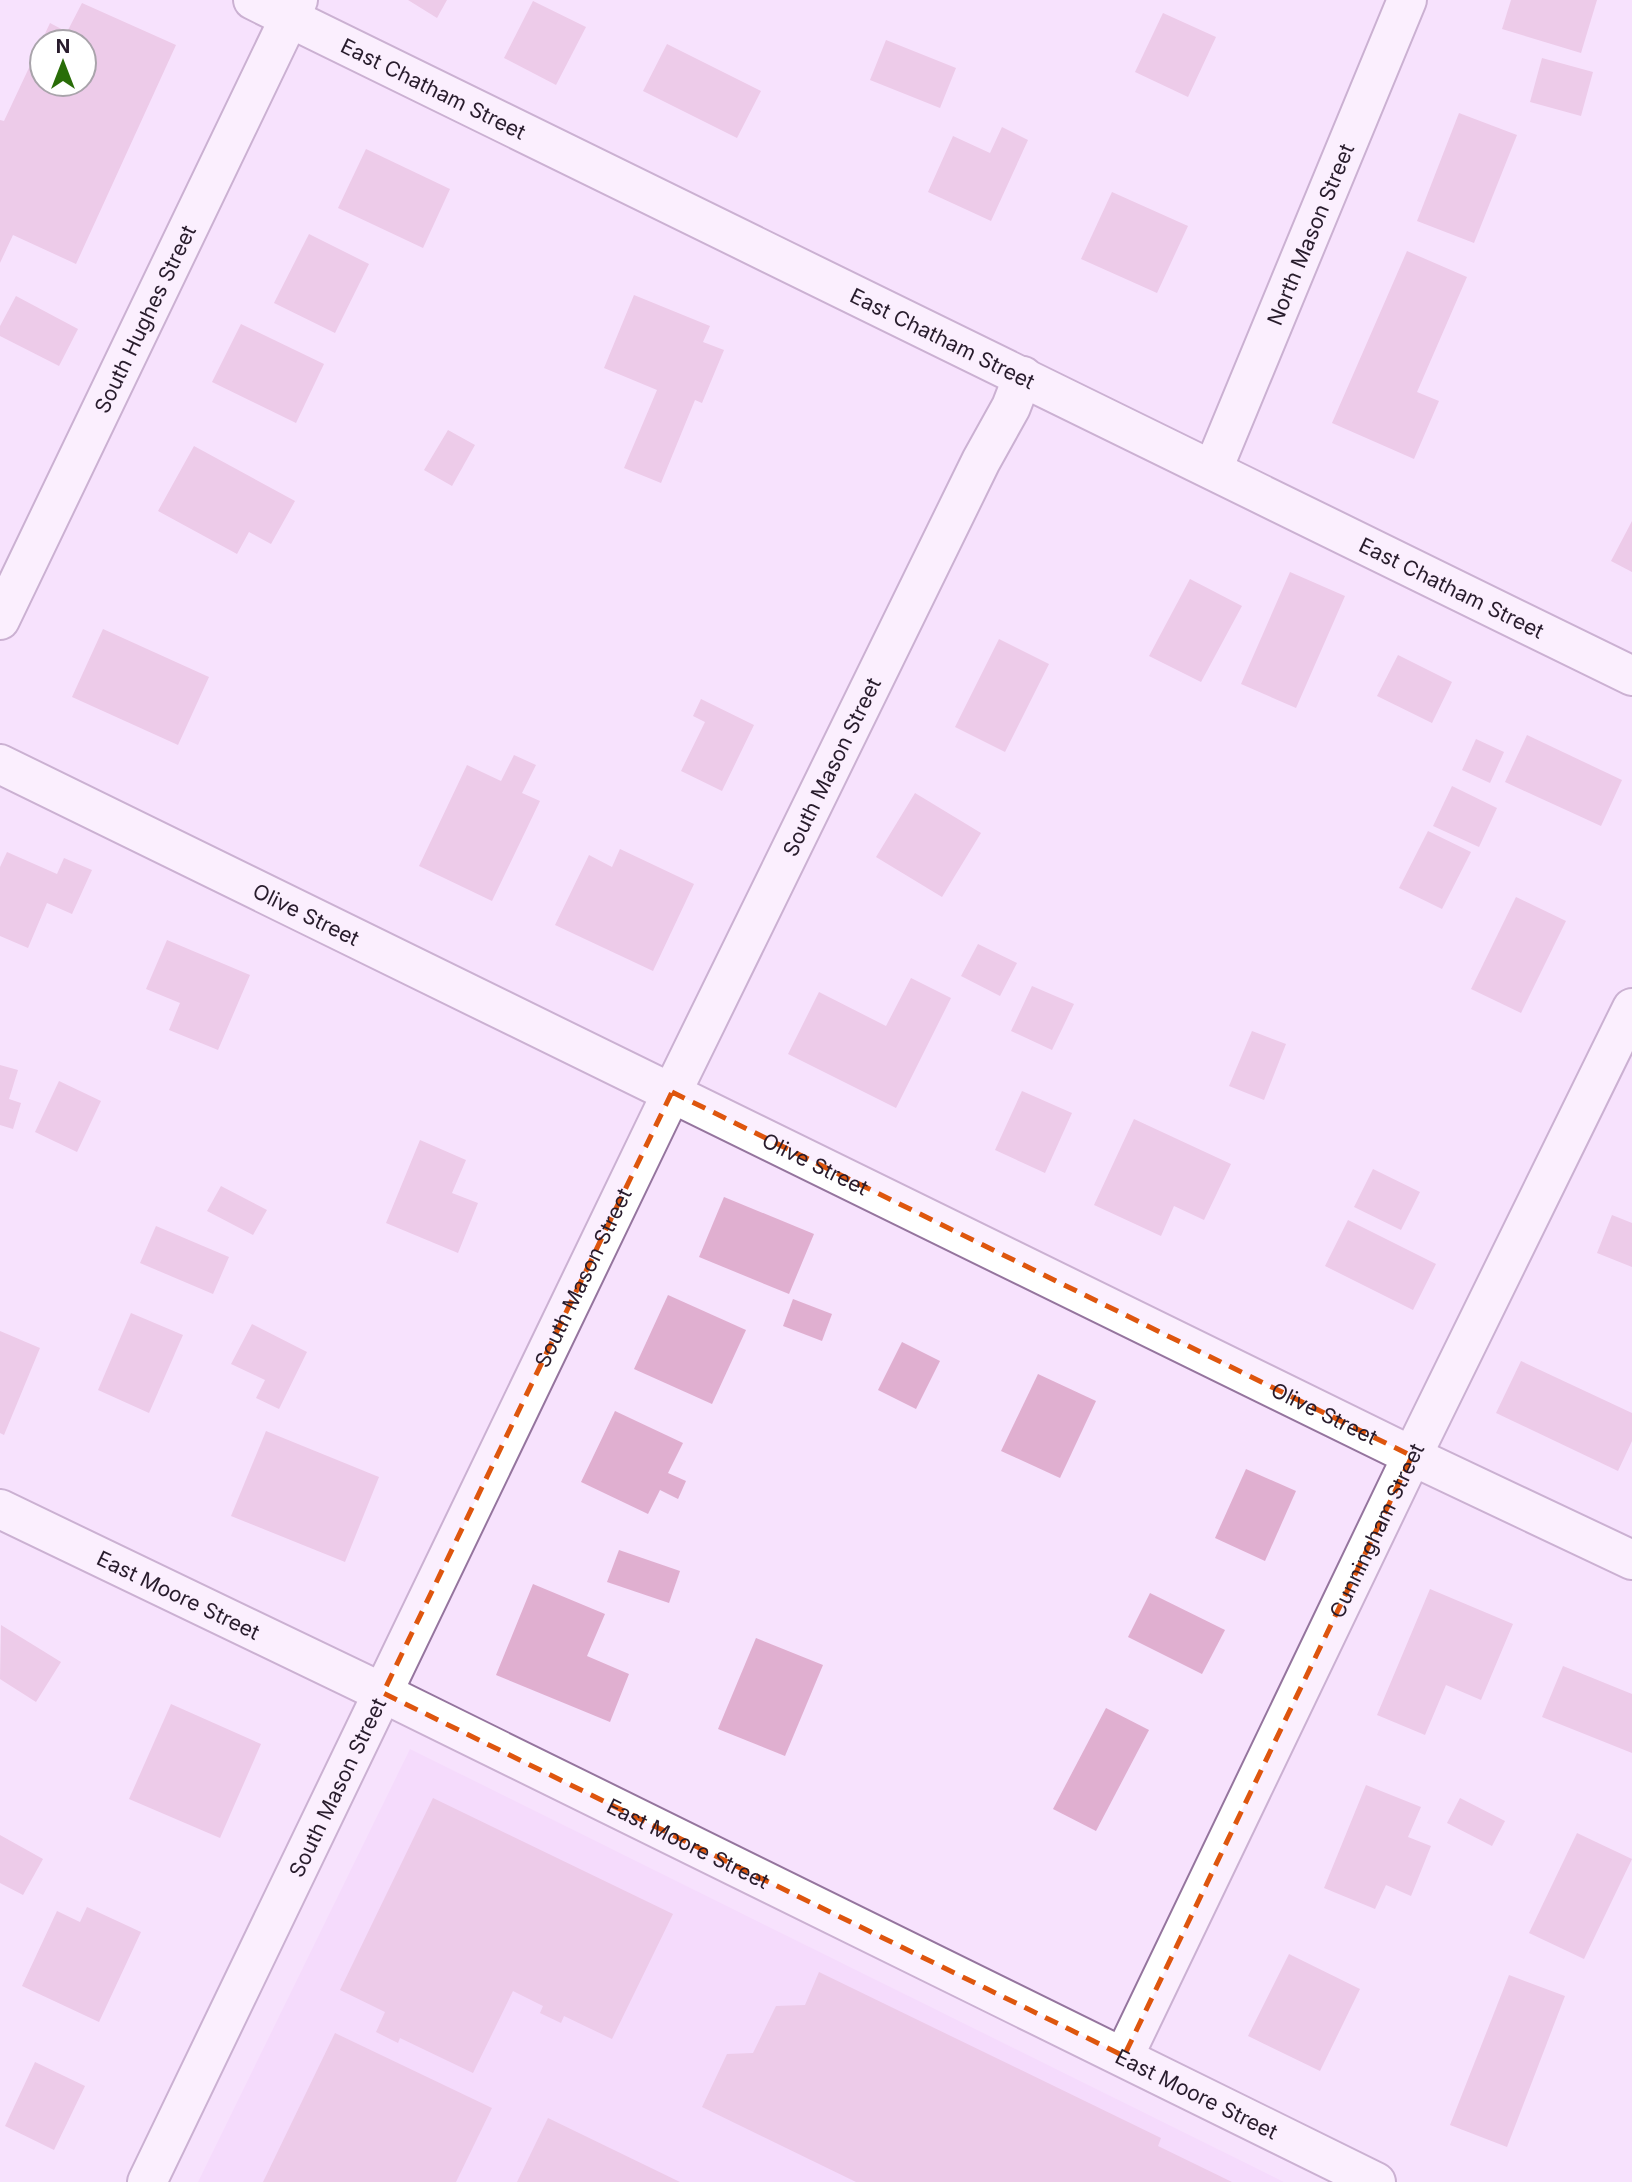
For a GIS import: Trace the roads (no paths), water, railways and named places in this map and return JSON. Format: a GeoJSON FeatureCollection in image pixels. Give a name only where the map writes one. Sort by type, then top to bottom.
{"type":"FeatureCollection","features":[{"type":"Feature","properties":{"kind":"street","name":"East Chatham Street"},"geometry":{"type":"LineString","coordinates":[[253,0],[294,9],[1023,376],[1632,676]]}},
{"type":"Feature","properties":{"kind":"street","name":"North Mason Street"},"geometry":{"type":"LineString","coordinates":[[1213,469],[1407,0]]}},
{"type":"Feature","properties":{"kind":"street","name":"South Hughes Street"},"geometry":{"type":"LineString","coordinates":[[0,620],[294,9]]}},
{"type":"Feature","properties":{"kind":"street","name":"South Mason Street"},"geometry":{"type":"LineString","coordinates":[[147,2182],[672,1092],[981,461],[1011,408],[1023,376]]}},
{"type":"Feature","properties":{"kind":"street","name":"Olive Street"},"geometry":{"type":"LineString","coordinates":[[0,764],[1412,1456],[1632,1560]]}},
{"type":"Feature","properties":{"kind":"street","name":"Cunningham Street"},"geometry":{"type":"LineString","coordinates":[[1124,2056],[1412,1456],[1632,1008]]}},
{"type":"Feature","properties":{"kind":"street","name":"East Moore Street"},"geometry":{"type":"LineString","coordinates":[[0,1508],[383,1693],[1376,2182]]}}]}
